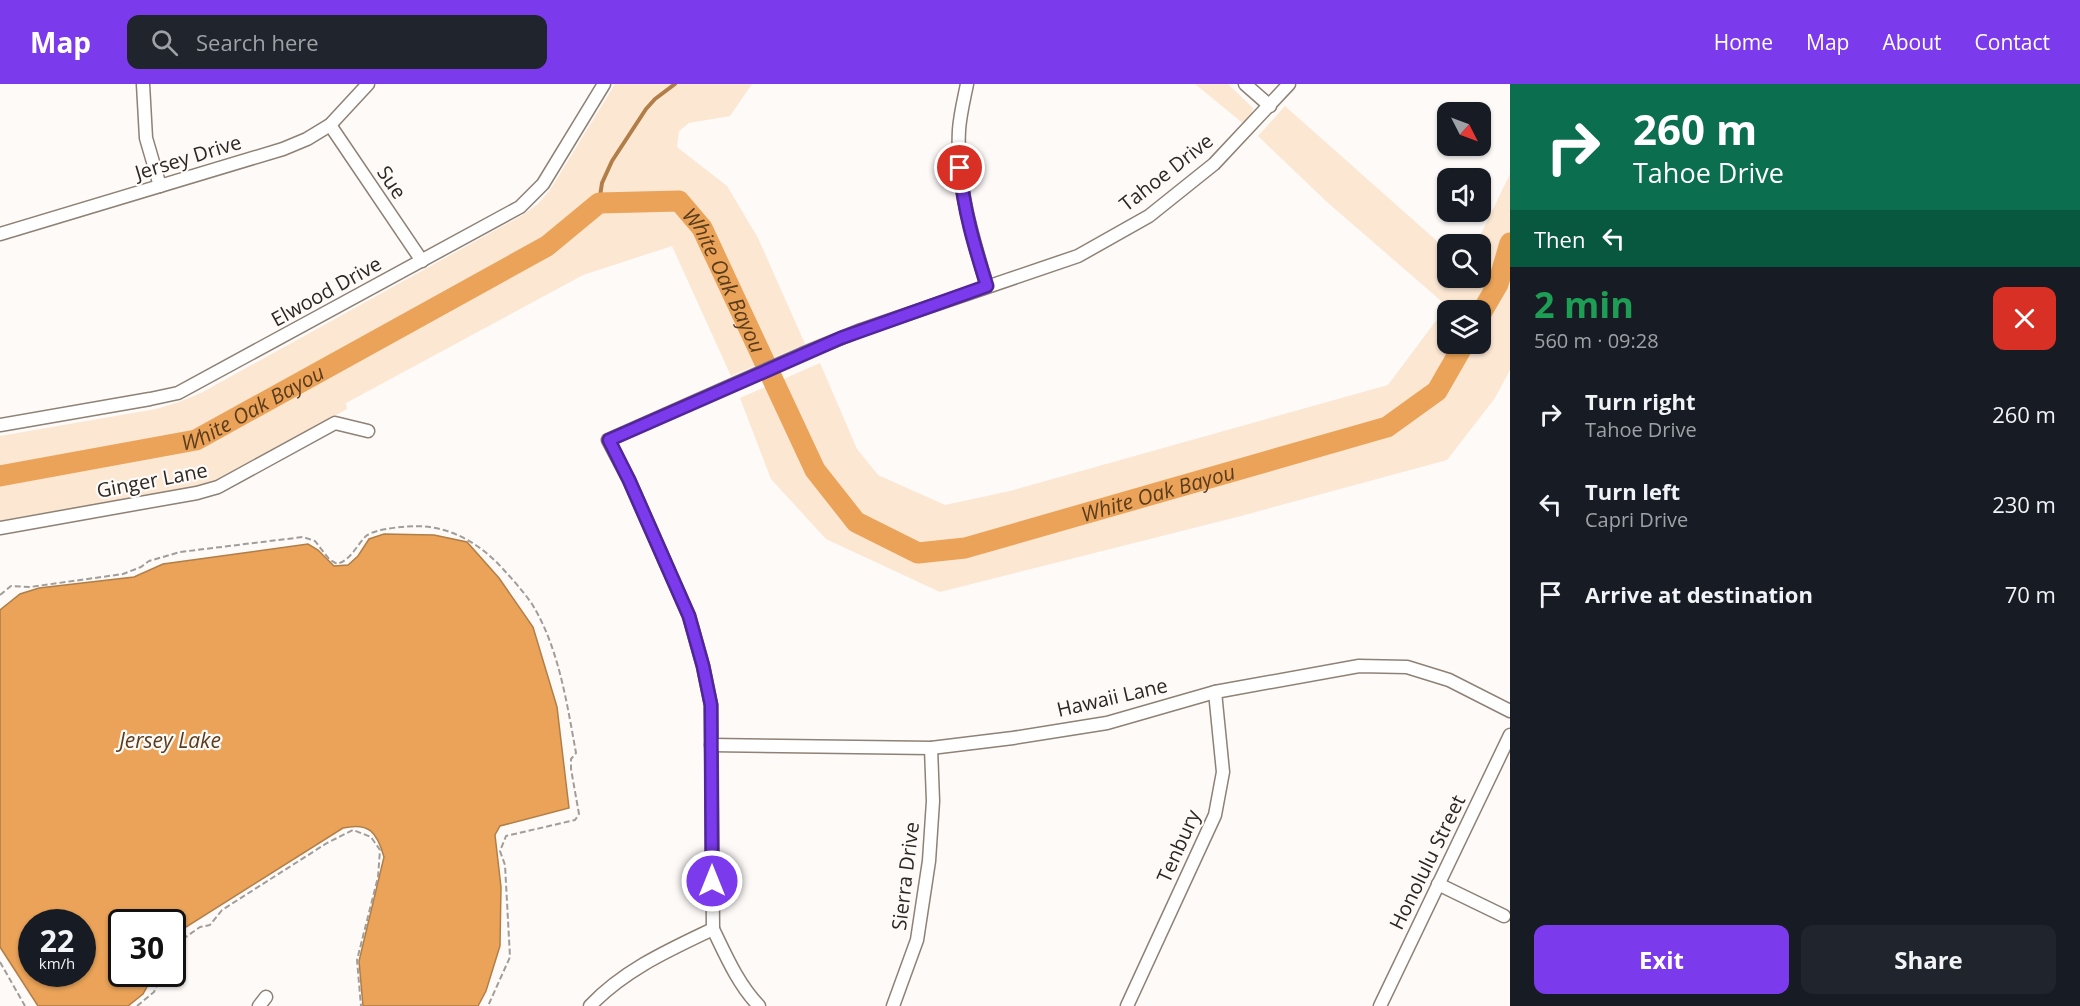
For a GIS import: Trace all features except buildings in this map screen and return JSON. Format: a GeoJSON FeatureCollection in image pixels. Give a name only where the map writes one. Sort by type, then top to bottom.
{"type":"FeatureCollection","features":[{"type":"Feature","properties":{"kind":"street"},"geometry":{"type":"LineString","coordinates":[[143,84],[146,138],[160,186]]}},
{"type":"Feature","properties":{"kind":"street","name":"Jersey Drive"},"geometry":{"type":"LineString","coordinates":[[0,234],[283,149],[307,139],[330,125],[368,84]]}},
{"type":"Feature","properties":{"kind":"street","name":"Elwood Drive"},"geometry":{"type":"LineString","coordinates":[[0,425],[178,393],[520,207],[543,184],[604,84]]}},
{"type":"Feature","properties":{"kind":"street"},"geometry":{"type":"LineString","coordinates":[[967,84],[959,129],[962,187],[974,244],[987,286]]}},
{"type":"Feature","properties":{"kind":"street"},"geometry":{"type":"LineString","coordinates":[[1245,84],[1270,106]]}},
{"type":"Feature","properties":{"kind":"street","name":"Tahoe Drive"},"geometry":{"type":"LineString","coordinates":[[711,745],[711,705],[689,616],[609,440],[861,330],[1078,256],[1149,216],[1214,164],[1288,84]]}},
{"type":"Feature","properties":{"kind":"street","name":"Sue"},"geometry":{"type":"LineString","coordinates":[[330,125],[422,261]]}},
{"type":"Feature","properties":{"kind":"street","name":"Ginger Lane"},"geometry":{"type":"LineString","coordinates":[[0,528],[197,493],[219,487],[334,423],[368,431]]}},
{"type":"Feature","properties":{"kind":"street","name":"Hawaii Lane"},"geometry":{"type":"LineString","coordinates":[[711,745],[931,748],[1107,723],[1215,692],[1359,666],[1407,667],[1449,680],[1510,711]]}},
{"type":"Feature","properties":{"kind":"street","name":"Tenbury"},"geometry":{"type":"LineString","coordinates":[[1127,1006],[1215,815],[1223,772],[1215,692]]}},
{"type":"Feature","properties":{"kind":"street","name":"Honolulu Street"},"geometry":{"type":"LineString","coordinates":[[1380,1006],[1510,735]]}},
{"type":"Feature","properties":{"kind":"street"},"geometry":{"type":"LineString","coordinates":[[711,745],[713,929],[743,986],[759,1006]]}},
{"type":"Feature","properties":{"kind":"street","name":"Sierra Drive"},"geometry":{"type":"LineString","coordinates":[[893,1006],[917,940],[929,861],[933,801],[931,748]]}},
{"type":"Feature","properties":{"kind":"street"},"geometry":{"type":"LineString","coordinates":[[1438,884],[1504,916]]}},
{"type":"Feature","properties":{"kind":"street"},"geometry":{"type":"LineString","coordinates":[[590,1006],[604,991],[650,959],[713,929]]}},
{"type":"Feature","properties":{"kind":"path"},"geometry":{"type":"LineString","coordinates":[[0,595],[11,586],[30,587],[123,574],[149,561],[180,552],[303,537],[315,541],[329,559],[337,564],[348,559],[371,533],[423,525],[445,530],[472,541],[489,553],[519,586],[533,606],[558,667],[570,715],[576,753],[571,759],[571,769],[579,814],[575,820],[506,836],[503,840],[500,851],[505,866],[510,957],[488,1006]]}},
{"type":"Feature","properties":{"kind":"path"},"geometry":{"type":"LineString","coordinates":[[186,937],[200,927],[210,925],[222,910],[327,843],[353,830],[371,837],[380,850],[378,877],[357,960],[361,1006]]}},
{"type":"Feature","properties":{"kind":"path"},"geometry":{"type":"LineString","coordinates":[[0,962],[25,1006]]}},
{"type":"Feature","properties":{"kind":"path"},"geometry":{"type":"LineString","coordinates":[[137,1006],[154,992],[156,987]]}},
{"type":"Feature","properties":{"kind":"shaded area"},"geometry":{"type":"Polygon","coordinates":[[[615,84],[752,84],[730,116],[689,123],[679,131],[677,147],[727,186],[758,238],[805,344],[731,376],[672,246],[583,275],[346,403],[347,409],[208,484],[0,522],[0,436],[156,409],[201,393],[521,216],[538,204],[550,190],[615,84]]]}},
{"type":"Feature","properties":{"kind":"shaded area"},"geometry":{"type":"Polygon","coordinates":[[[1195,84],[1228,84],[1253,108],[1251,115],[1244,124],[1195,84]]]}},
{"type":"Feature","properties":{"kind":"shaded area"},"geometry":{"type":"Polygon","coordinates":[[[1285,106],[1437,241],[1437,288],[1491,288],[1491,234],[1481,234],[1487,222],[1491,222],[1491,213],[1510,174],[1510,370],[1495,398],[1447,460],[1241,516],[940,592],[826,539],[771,479],[740,398],[820,363],[857,449],[878,475],[945,505],[1010,491],[1388,385],[1437,319],[1437,354],[1491,354],[1491,300],[1440,300],[1327,202],[1258,136],[1285,106]]]}},
{"type":"Feature","properties":{"kind":"water","name":"Jersey Lake"},"geometry":{"type":"Polygon","coordinates":[[[384,534],[434,535],[467,542],[499,578],[533,627],[557,707],[569,808],[500,826],[495,835],[501,887],[500,946],[486,991],[478,1006],[363,1006],[359,961],[384,857],[371,831],[352,826],[343,828],[186,927],[186,909],[108,909],[108,987],[147,987],[143,994],[128,1006],[38,1006],[26,987],[96,987],[96,909],[18,909],[18,975],[0,947],[0,610],[20,594],[39,588],[134,577],[163,564],[308,544],[318,550],[334,566],[348,565],[358,556],[369,539],[384,534]]]}},
{"type":"Feature","properties":{"kind":"waterway"},"geometry":{"type":"LineString","coordinates":[[599,203],[602,183],[612,161],[646,109],[675,84]]}},
{"type":"Feature","properties":{"kind":"waterway","name":"White Oak Bayou"},"geometry":{"type":"LineString","coordinates":[[0,476],[196,440],[547,246],[599,203],[679,201],[702,228],[815,470],[856,522],[918,553],[965,548],[1387,427],[1437,391],[1458,354]]}},
{"type":"Feature","properties":{"kind":"waterway","name":"White Oak Bayou"},"geometry":{"type":"LineString","coordinates":[[1489,300],[1498,284],[1510,243]]}},
{"type":"Feature","properties":{"kind":"route"},"geometry":{"type":"LineString","coordinates":[[712,881],[711,705],[703,666],[689,616],[609,440],[841,338],[987,286],[974,244],[960,168]]}}]}
